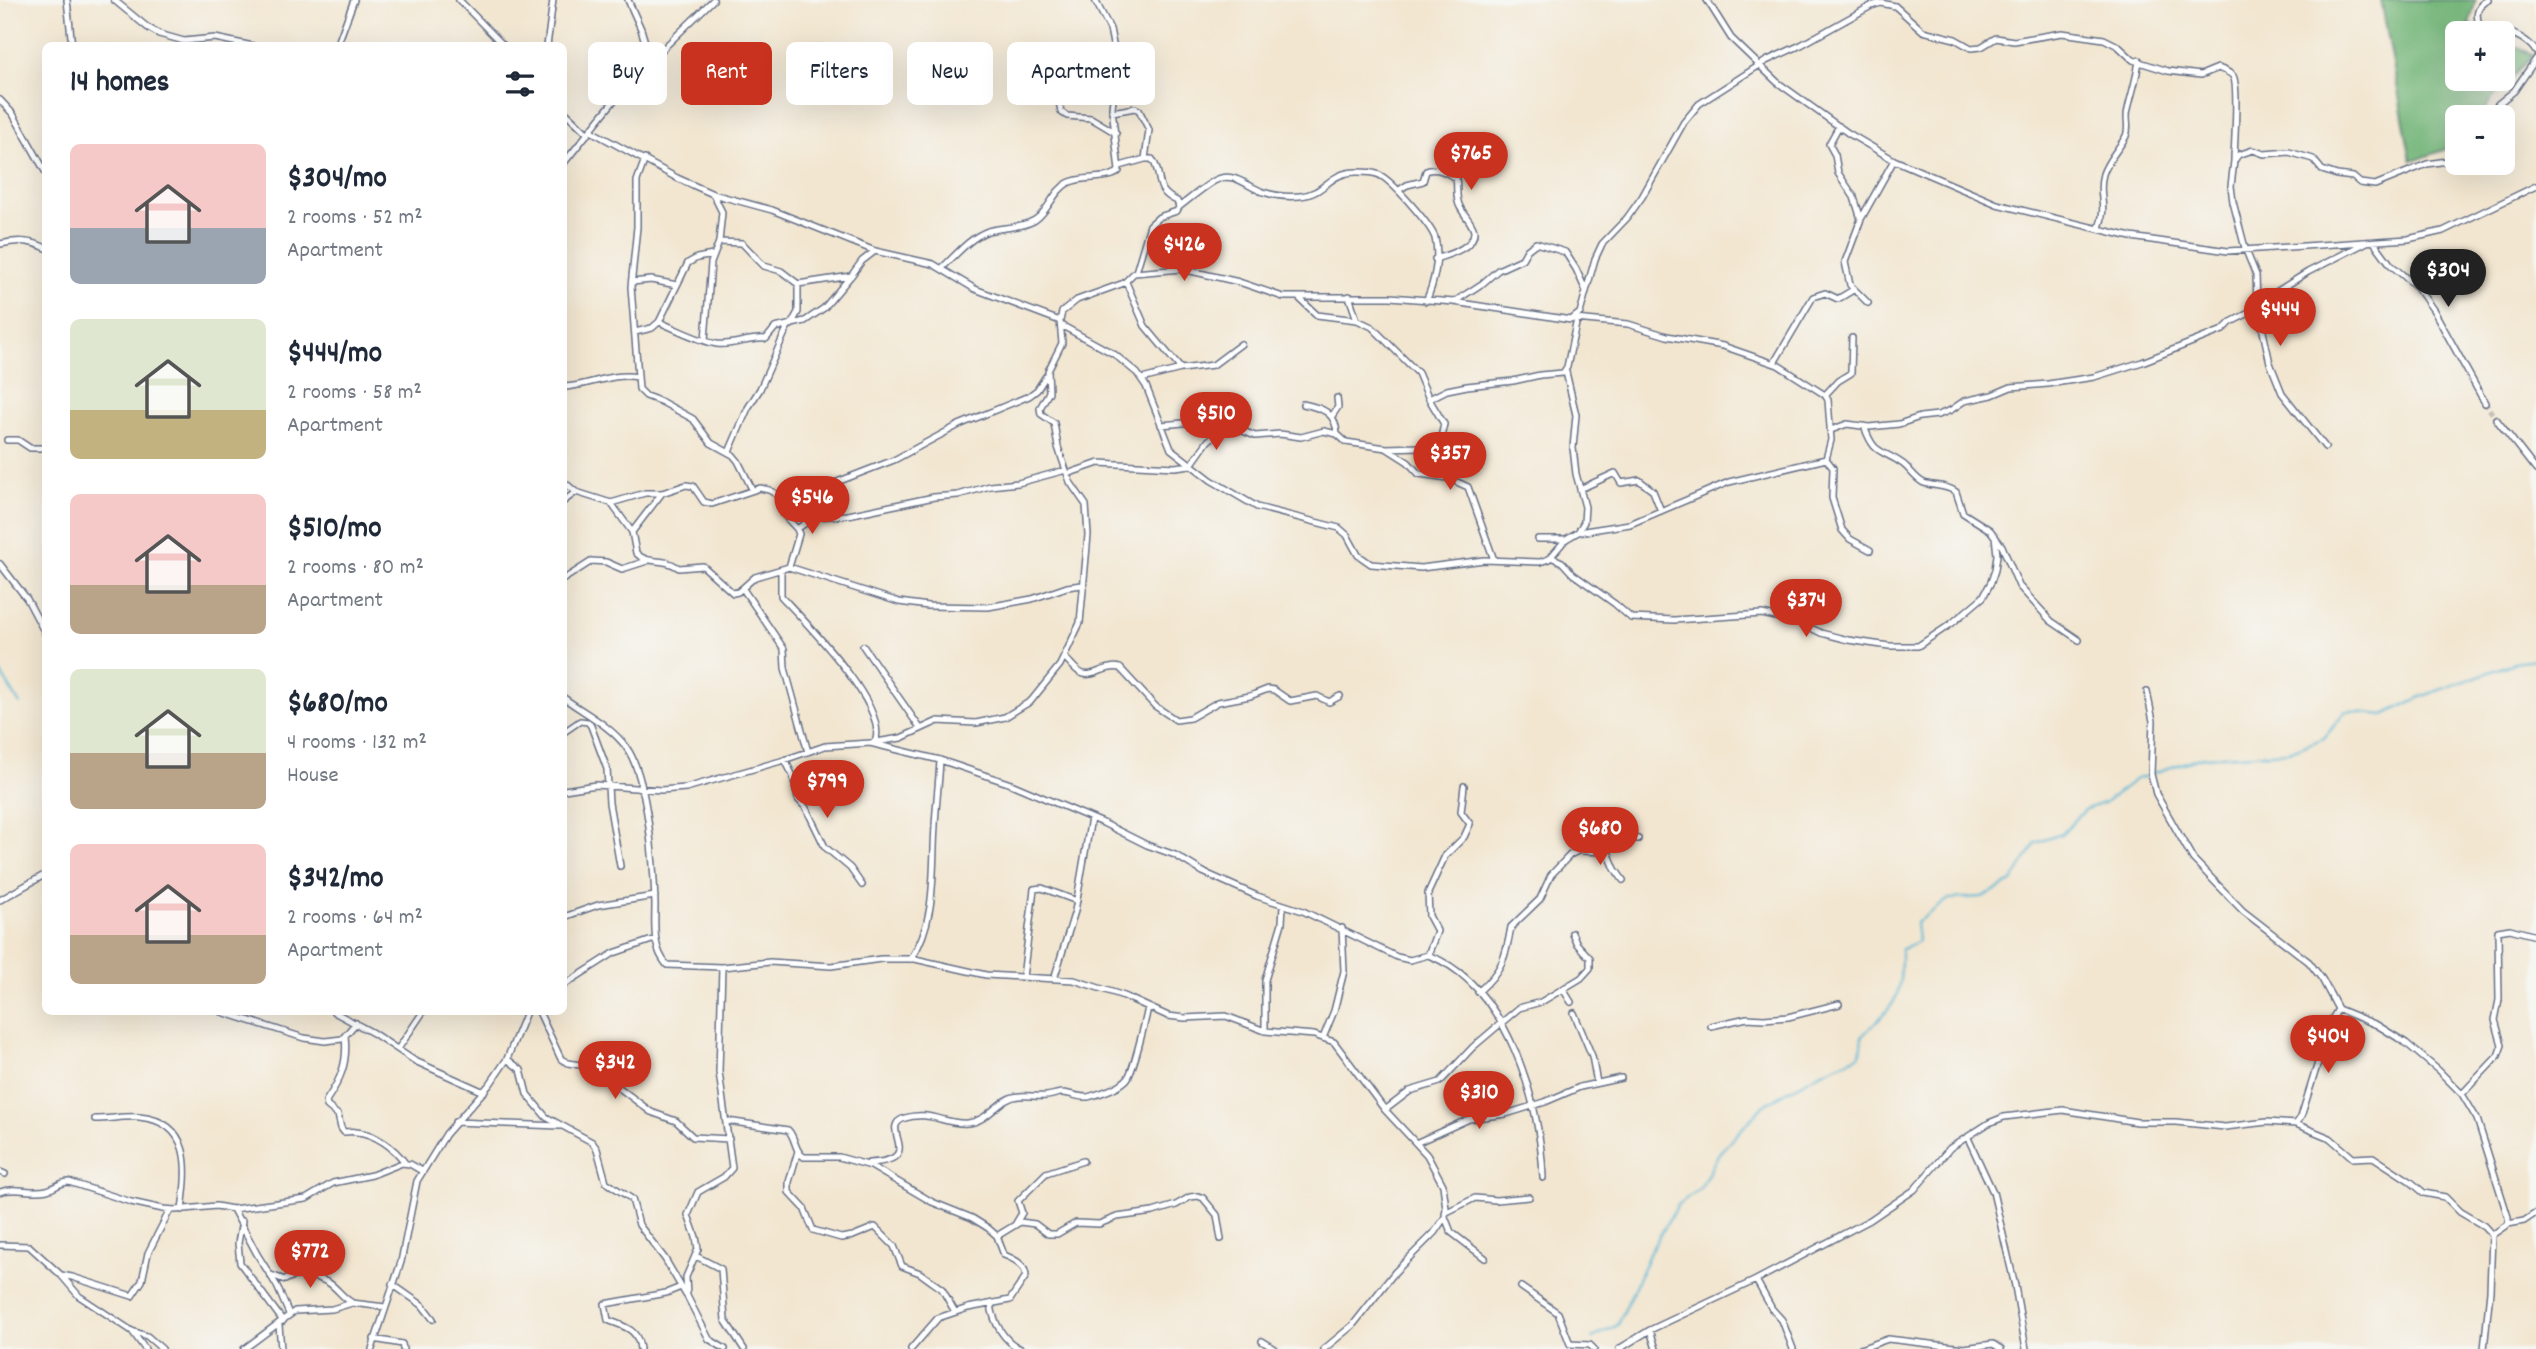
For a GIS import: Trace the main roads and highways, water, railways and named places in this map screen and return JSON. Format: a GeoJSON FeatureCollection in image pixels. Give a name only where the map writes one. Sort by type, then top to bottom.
{"type":"FeatureCollection","features":[{"type":"Feature","properties":{"kind":"waterway"},"geometry":{"type":"LineString","coordinates":[[2153,773],[2203,757],[2289,752],[2324,738],[2346,711],[2384,715],[2423,696],[2520,661],[2536,659]]}},
{"type":"Feature","properties":{"kind":"waterway"},"geometry":{"type":"LineString","coordinates":[[0,672],[20,704]]}},
{"type":"Feature","properties":{"kind":"waterway"},"geometry":{"type":"LineString","coordinates":[[1592,1338],[1618,1325],[1650,1252],[1678,1205],[1701,1187],[1719,1153],[1764,1105],[1818,1074],[1860,1055],[1862,1036],[1895,999],[1900,980],[1901,950],[1918,941],[1916,923],[1949,899],[1982,897],[2012,882],[2036,843],[2061,834],[2086,809],[2104,803],[2136,779],[2148,776]]}},
{"type":"Feature","properties":{"kind":"tunnel"},"geometry":{"type":"LineString","coordinates":[[2485,403],[2496,419]]}}]}
